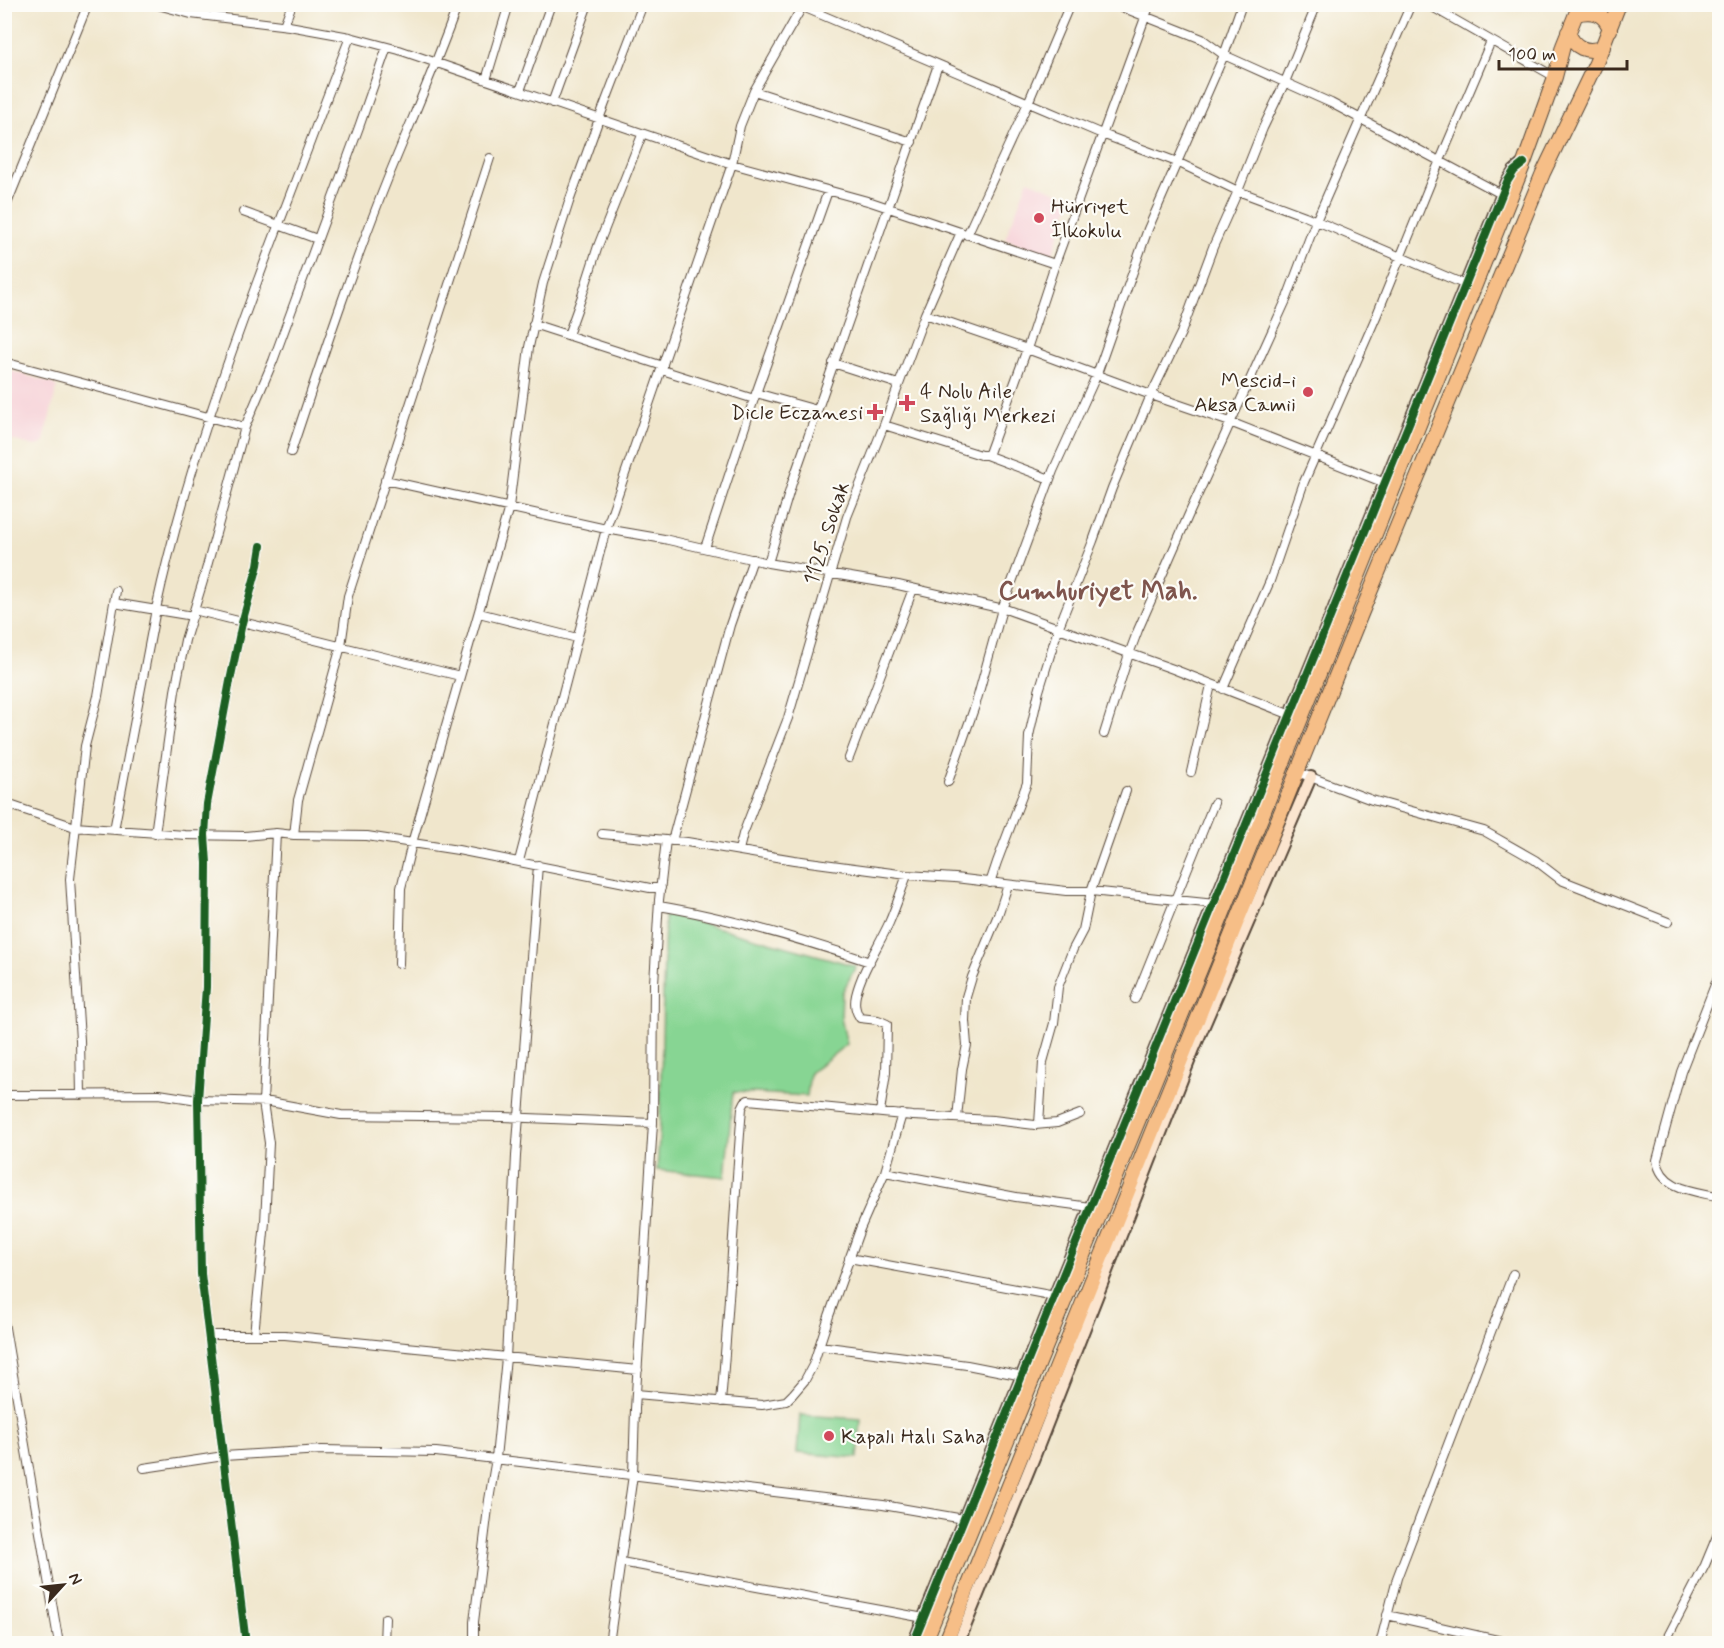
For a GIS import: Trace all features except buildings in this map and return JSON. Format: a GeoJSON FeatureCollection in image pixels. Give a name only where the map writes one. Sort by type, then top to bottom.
{"type":"FeatureCollection","features":[{"type":"Feature","properties":{"kind":"highway"},"geometry":{"type":"LineString","coordinates":[[945,1644],[1361,615],[1543,173],[1603,47],[1619,4]]}},
{"type":"Feature","properties":{"kind":"highway"},"geometry":{"type":"LineString","coordinates":[[924,1644],[1208,950],[1345,609],[1506,196],[1524,163],[1555,77],[1568,32],[1578,9],[1596,13],[1605,20],[1610,30]]}},
{"type":"Feature","properties":{"kind":"highway"},"geometry":{"type":"LineString","coordinates":[[1568,32],[1573,42],[1582,48],[1592,50],[1603,47]]}},
{"type":"Feature","properties":{"kind":"highway"},"geometry":{"type":"LineString","coordinates":[[1345,609],[1361,615]]}},
{"type":"Feature","properties":{"kind":"street"},"geometry":{"type":"LineString","coordinates":[[4,211],[88,4]]}},
{"type":"Feature","properties":{"kind":"street"},"geometry":{"type":"LineString","coordinates":[[154,4],[182,8],[190,15],[284,25],[387,47],[437,62],[642,135],[732,164],[889,209],[1055,264]]}},
{"type":"Feature","properties":{"kind":"street"},"geometry":{"type":"LineString","coordinates":[[284,25],[292,4]]}},
{"type":"Feature","properties":{"kind":"street"},"geometry":{"type":"LineString","coordinates":[[291,452],[333,324],[458,4]]}},
{"type":"Feature","properties":{"kind":"street"},"geometry":{"type":"LineString","coordinates":[[486,80],[509,4]]}},
{"type":"Feature","properties":{"kind":"street"},"geometry":{"type":"LineString","coordinates":[[520,91],[551,4]]}},
{"type":"Feature","properties":{"kind":"street"},"geometry":{"type":"LineString","coordinates":[[552,103],[588,4]]}},
{"type":"Feature","properties":{"kind":"street"},"geometry":{"type":"LineString","coordinates":[[399,964],[401,888],[509,507],[529,347],[543,283],[599,119],[643,4]]}},
{"type":"Feature","properties":{"kind":"street","name":"1125. Sokak"},"geometry":{"type":"LineString","coordinates":[[739,850],[788,718],[847,517],[925,314],[1028,103],[1070,4]]}},
{"type":"Feature","properties":{"kind":"street"},"geometry":{"type":"LineString","coordinates":[[913,1644],[1466,285],[1506,196],[1331,103],[1224,54],[1202,39],[1114,4]]}},
{"type":"Feature","properties":{"kind":"street"},"geometry":{"type":"LineString","coordinates":[[986,455],[992,447],[1055,264],[1150,4]]}},
{"type":"Feature","properties":{"kind":"street"},"geometry":{"type":"LineString","coordinates":[[948,782],[976,703],[1002,609],[1050,479],[1096,374],[1148,229],[1224,54],[1242,4]]}},
{"type":"Feature","properties":{"kind":"street"},"geometry":{"type":"LineString","coordinates":[[990,883],[1027,783],[1029,736],[1039,691],[1058,629],[1112,488],[1151,395],[1181,333],[1263,128],[1285,82],[1317,4]]}},
{"type":"Feature","properties":{"kind":"street"},"geometry":{"type":"LineString","coordinates":[[1104,734],[1129,654],[1287,298],[1316,221],[1411,4]]}},
{"type":"Feature","properties":{"kind":"street"},"geometry":{"type":"LineString","coordinates":[[1427,4],[1555,77]]}},
{"type":"Feature","properties":{"kind":"street"},"geometry":{"type":"LineString","coordinates":[[519,861],[606,529],[732,164],[740,126],[754,91],[804,6],[1028,103],[1177,162],[1238,191],[1316,221],[1466,285]]}},
{"type":"Feature","properties":{"kind":"street"},"geometry":{"type":"LineString","coordinates":[[114,830],[156,609],[171,546],[209,416],[247,308],[350,38]]}},
{"type":"Feature","properties":{"kind":"street"},"geometry":{"type":"LineString","coordinates":[[1223,689],[1270,581],[1304,482],[1376,317],[1491,41]]}},
{"type":"Feature","properties":{"kind":"street"},"geometry":{"type":"LineString","coordinates":[[156,834],[175,691],[185,640],[245,427],[273,361],[387,47]]}},
{"type":"Feature","properties":{"kind":"street"},"geometry":{"type":"LineString","coordinates":[[768,563],[792,483],[938,65]]}},
{"type":"Feature","properties":{"kind":"street"},"geometry":{"type":"LineString","coordinates":[[754,91],[912,142]]}},
{"type":"Feature","properties":{"kind":"street"},"geometry":{"type":"LineString","coordinates":[[568,335],[597,246],[642,135]]}},
{"type":"Feature","properties":{"kind":"street"},"geometry":{"type":"LineString","coordinates":[[294,836],[298,800],[341,646],[348,596],[490,158]]}},
{"type":"Feature","properties":{"kind":"street"},"geometry":{"type":"LineString","coordinates":[[705,548],[755,396],[828,191]]}},
{"type":"Feature","properties":{"kind":"street"},"geometry":{"type":"LineString","coordinates":[[243,212],[317,239]]}},
{"type":"Feature","properties":{"kind":"street"},"geometry":{"type":"LineString","coordinates":[[925,314],[1230,422],[1385,483]]}},
{"type":"Feature","properties":{"kind":"street"},"geometry":{"type":"LineString","coordinates":[[533,324],[662,368],[755,396],[817,410]]}},
{"type":"Feature","properties":{"kind":"street"},"geometry":{"type":"LineString","coordinates":[[4,362],[245,427]]}},
{"type":"Feature","properties":{"kind":"street"},"geometry":{"type":"LineString","coordinates":[[834,363],[898,384]]}},
{"type":"Feature","properties":{"kind":"street"},"geometry":{"type":"LineString","coordinates":[[884,425],[986,455],[1050,479]]}},
{"type":"Feature","properties":{"kind":"street"},"geometry":{"type":"LineString","coordinates":[[385,480],[768,563],[913,589],[1002,609],[1291,715]]}},
{"type":"Feature","properties":{"kind":"street"},"geometry":{"type":"LineString","coordinates":[[246,1644],[201,1274],[198,1100],[206,987],[207,863],[205,835],[207,804],[242,623],[261,546]]}},
{"type":"Feature","properties":{"kind":"street"},"geometry":{"type":"LineString","coordinates":[[609,1644],[633,1475],[653,1123],[654,983],[661,888],[669,840],[730,625],[753,559]]}},
{"type":"Feature","properties":{"kind":"street"},"geometry":{"type":"LineString","coordinates":[[849,758],[913,589]]}},
{"type":"Feature","properties":{"kind":"street"},"geometry":{"type":"LineString","coordinates":[[81,1095],[70,879],[85,746],[98,696],[116,591]]}},
{"type":"Feature","properties":{"kind":"street"},"geometry":{"type":"LineString","coordinates":[[114,603],[193,613],[242,623],[460,676]]}},
{"type":"Feature","properties":{"kind":"street"},"geometry":{"type":"LineString","coordinates":[[478,613],[577,638]]}},
{"type":"Feature","properties":{"kind":"street"},"geometry":{"type":"LineString","coordinates":[[1191,772],[1211,685]]}},
{"type":"Feature","properties":{"kind":"street"},"geometry":{"type":"LineString","coordinates":[[1297,772],[1372,800],[1484,831],[1535,860],[1561,880],[1668,922]]}},
{"type":"Feature","properties":{"kind":"street"},"geometry":{"type":"LineString","coordinates":[[958,1644],[1035,1455],[1194,1049],[1311,777]]}},
{"type":"Feature","properties":{"kind":"street"},"geometry":{"type":"LineString","coordinates":[[1039,1124],[1043,1062],[1054,1023],[1058,987],[1083,930],[1091,891],[1126,791]]}},
{"type":"Feature","properties":{"kind":"street"},"geometry":{"type":"LineString","coordinates":[[4,803],[75,827],[156,834],[367,836],[519,861],[650,888],[661,888]]}},
{"type":"Feature","properties":{"kind":"street"},"geometry":{"type":"LineString","coordinates":[[1135,999],[1214,803]]}},
{"type":"Feature","properties":{"kind":"street"},"geometry":{"type":"LineString","coordinates":[[254,1335],[265,1222],[269,1143],[263,1102],[276,834]]}},
{"type":"Feature","properties":{"kind":"street"},"geometry":{"type":"LineString","coordinates":[[602,834],[669,840],[794,860],[907,874],[1215,904]]}},
{"type":"Feature","properties":{"kind":"street"},"geometry":{"type":"LineString","coordinates":[[474,1644],[474,1622],[507,1358],[516,1156],[538,865]]}},
{"type":"Feature","properties":{"kind":"street"},"geometry":{"type":"LineString","coordinates":[[880,1112],[886,1074],[887,1024],[878,1020],[860,1018],[856,1012],[856,995],[890,921],[907,874]]}},
{"type":"Feature","properties":{"kind":"street"},"geometry":{"type":"LineString","coordinates":[[957,1118],[967,1045],[966,997],[1008,885]]}},
{"type":"Feature","properties":{"kind":"street"},"geometry":{"type":"LineString","coordinates":[[659,906],[694,912],[798,938],[870,962]]}},
{"type":"Feature","properties":{"kind":"street"},"geometry":{"type":"LineString","coordinates":[[1719,972],[1681,1072],[1657,1160],[1660,1171],[1669,1182],[1678,1187],[1719,1197]]}},
{"type":"Feature","properties":{"kind":"street"},"geometry":{"type":"LineString","coordinates":[[4,1095],[159,1094],[198,1100],[263,1102],[341,1115],[413,1115],[653,1123]]}},
{"type":"Feature","properties":{"kind":"street"},"geometry":{"type":"LineString","coordinates":[[721,1402],[742,1108],[748,1100],[1039,1124],[1057,1123],[1080,1114]]}},
{"type":"Feature","properties":{"kind":"street"},"geometry":{"type":"LineString","coordinates":[[636,1394],[762,1405],[786,1401],[806,1380],[860,1229],[885,1172],[902,1114]]}},
{"type":"Feature","properties":{"kind":"street"},"geometry":{"type":"LineString","coordinates":[[885,1172],[1016,1197],[1090,1207]]}},
{"type":"Feature","properties":{"kind":"street"},"geometry":{"type":"LineString","coordinates":[[849,1258],[1055,1296]]}},
{"type":"Feature","properties":{"kind":"street"},"geometry":{"type":"LineString","coordinates":[[1380,1644],[1397,1578],[1514,1274]]}},
{"type":"Feature","properties":{"kind":"street"},"geometry":{"type":"LineString","coordinates":[[4,1322],[59,1644]]}},
{"type":"Feature","properties":{"kind":"street"},"geometry":{"type":"LineString","coordinates":[[208,1335],[285,1335],[638,1370]]}},
{"type":"Feature","properties":{"kind":"street"},"geometry":{"type":"LineString","coordinates":[[819,1346],[967,1365],[1023,1376]]}},
{"type":"Feature","properties":{"kind":"street"},"geometry":{"type":"LineString","coordinates":[[144,1468],[224,1456],[322,1450],[436,1452],[883,1505],[964,1519]]}},
{"type":"Feature","properties":{"kind":"street"},"geometry":{"type":"LineString","coordinates":[[1664,1644],[1705,1566],[1719,1529]]}},
{"type":"Feature","properties":{"kind":"street"},"geometry":{"type":"LineString","coordinates":[[621,1562],[924,1618]]}},
{"type":"Feature","properties":{"kind":"street"},"geometry":{"type":"LineString","coordinates":[[1387,1615],[1515,1644]]}},
{"type":"Feature","properties":{"kind":"street"},"geometry":{"type":"LineString","coordinates":[[384,1644],[385,1618]]}},
{"type":"Feature","properties":{"kind":"shaded area","name":"Hürriyet İlkokulu"},"geometry":{"type":"Polygon","coordinates":[[[1028,180],[1072,198],[1052,256],[1005,239],[1028,180]]]}},
{"type":"Feature","properties":{"kind":"shaded area"},"geometry":{"type":"Polygon","coordinates":[[[5,369],[52,383],[57,387],[43,444],[35,446],[5,438],[5,369]]]}},
{"type":"Feature","properties":{"kind":"green space"},"geometry":{"type":"Polygon","coordinates":[[[665,913],[856,966],[842,993],[841,1018],[847,1044],[810,1073],[807,1096],[733,1092],[725,1177],[657,1170],[665,913]]]}},
{"type":"Feature","properties":{"kind":"green space","name":"Kapalı Halı Saha"},"geometry":{"type":"Polygon","coordinates":[[[800,1415],[861,1419],[858,1458],[797,1453],[800,1415]]]}},
{"type":"Feature","properties":{"kind":"cycle path"},"geometry":{"type":"LineString","coordinates":[[913,1644],[1507,182],[1514,171],[1524,163]]}},
{"type":"Feature","properties":{"kind":"cycle path"},"geometry":{"type":"LineString","coordinates":[[246,1644],[201,1274],[198,1100],[206,987],[207,863],[205,835],[207,804],[242,623],[261,546]]}},
{"type":"Feature","properties":{"kind":"place","name":"Hürriyet İlkokulu"},"geometry":{"type":"Point","coordinates":[1039,218]}},
{"type":"Feature","properties":{"kind":"place","name":"Mescid-i Aksa Camii"},"geometry":{"type":"Point","coordinates":[1308,392]}},
{"type":"Feature","properties":{"kind":"place","name":"4 Nolu Aile Sağlığı Merkezi"},"geometry":{"type":"Point","coordinates":[907,403]}},
{"type":"Feature","properties":{"kind":"place","name":"Dicle Eczanesi"},"geometry":{"type":"Point","coordinates":[875,412]}},
{"type":"Feature","properties":{"kind":"place","name":"Kapalı Halı Saha"},"geometry":{"type":"Point","coordinates":[829,1436]}},
{"type":"Feature","properties":{"kind":"district","name":"Cumhuriyet Mah."},"geometry":{"type":"Point","coordinates":[1098,590]}}]}
